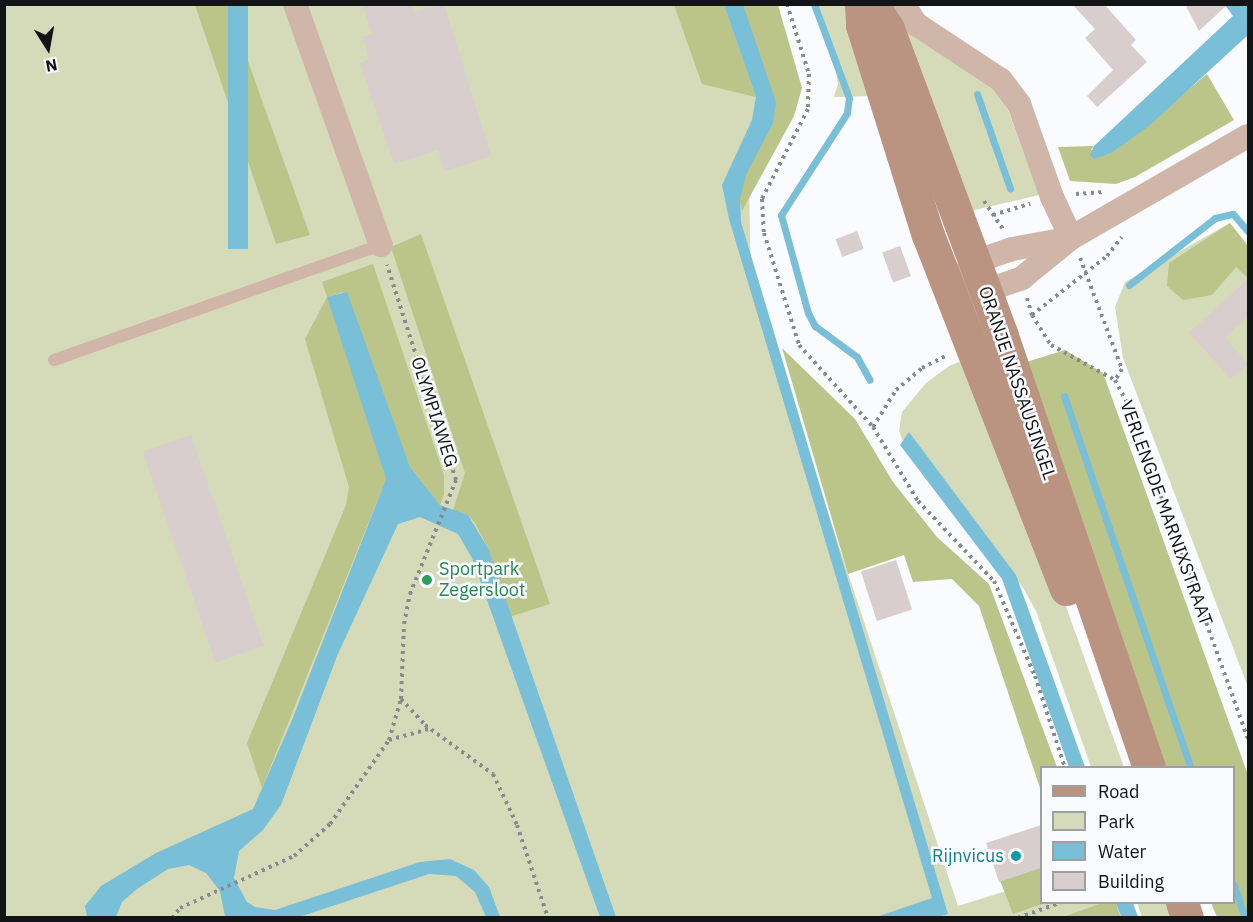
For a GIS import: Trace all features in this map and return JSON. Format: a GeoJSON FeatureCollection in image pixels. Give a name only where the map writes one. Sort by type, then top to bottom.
{"type":"FeatureCollection","features":[{"type":"Feature","properties":{"kind":"main road","name":"ORANJE NASSAUSINGEL"},"geometry":{"type":"LineString","coordinates":[[861,4],[862,25],[950,293],[1131,766]]}},
{"type":"Feature","properties":{"kind":"main road","name":"ORANJE NASSAUSINGEL"},"geometry":{"type":"LineString","coordinates":[[872,4],[888,29],[979,277],[1148,766]]}},
{"type":"Feature","properties":{"kind":"street"},"geometry":{"type":"LineString","coordinates":[[295,4],[381,245]]}},
{"type":"Feature","properties":{"kind":"street"},"geometry":{"type":"LineString","coordinates":[[903,4],[916,24],[1001,80],[1019,104],[1071,238]]}},
{"type":"Feature","properties":{"kind":"street"},"geometry":{"type":"LineString","coordinates":[[979,277],[1022,278],[1071,238],[1248,137]]}},
{"type":"Feature","properties":{"kind":"street"},"geometry":{"type":"LineString","coordinates":[[950,293],[979,277],[1012,249],[1071,238]]}},
{"type":"Feature","properties":{"kind":"lane"},"geometry":{"type":"LineString","coordinates":[[54,360],[381,245]]}},
{"type":"Feature","properties":{"kind":"path"},"geometry":{"type":"LineString","coordinates":[[787,4],[809,74],[808,109],[762,199],[764,233],[799,345],[873,427],[918,501],[994,581],[1035,676],[1064,766]]}},
{"type":"Feature","properties":{"kind":"path"},"geometry":{"type":"LineString","coordinates":[[981,194],[1012,249]]}},
{"type":"Feature","properties":{"kind":"path"},"geometry":{"type":"LineString","coordinates":[[1032,315],[1107,256],[1128,228]]}},
{"type":"Feature","properties":{"kind":"path"},"geometry":{"type":"LineString","coordinates":[[1071,238],[1087,272],[1122,369],[1115,380]]}},
{"type":"Feature","properties":{"kind":"path","name":"OLYMPIAWEG"},"geometry":{"type":"LineString","coordinates":[[172,918],[180,908],[294,856],[330,824],[389,740],[401,699],[404,624],[410,594],[456,480],[381,245]]}},
{"type":"Feature","properties":{"kind":"path","name":"VERLENGDE MARNIXSTRAAT"},"geometry":{"type":"LineString","coordinates":[[1022,278],[1032,315],[1051,345],[1115,380],[1128,404],[1248,740]]}},
{"type":"Feature","properties":{"kind":"path"},"geometry":{"type":"LineString","coordinates":[[401,699],[429,728],[493,774],[517,825],[548,918]]}},
{"type":"Feature","properties":{"kind":"path"},"geometry":{"type":"LineString","coordinates":[[389,740],[429,728]]}},
{"type":"Feature","properties":{"kind":"path"},"geometry":{"type":"LineString","coordinates":[[1018,918],[1059,904]]}},
{"type":"Feature","properties":{"kind":"green space","name":"Sportpark Zegersloot"},"geometry":{"type":"Polygon","coordinates":[[[5,5],[753,5],[779,78],[749,188],[751,280],[958,906],[1040,880],[1040,904],[1098,904],[1103,917],[5,918],[5,5]]]}},
{"type":"Feature","properties":{"kind":"green space"},"geometry":{"type":"Polygon","coordinates":[[[195,5],[228,5],[310,235],[276,244],[195,5]]]}},
{"type":"Feature","properties":{"kind":"green space"},"geometry":{"type":"Polygon","coordinates":[[[674,5],[724,5],[756,97],[702,84],[674,5]]]}},
{"type":"Feature","properties":{"kind":"green space"},"geometry":{"type":"Polygon","coordinates":[[[739,5],[778,5],[802,88],[794,116],[742,211],[737,188],[764,123],[739,5]]]}},
{"type":"Feature","properties":{"kind":"green space"},"geometry":{"type":"Polygon","coordinates":[[[817,5],[846,5],[874,96],[834,97],[838,84],[834,57],[817,5]]]}},
{"type":"Feature","properties":{"kind":"green space"},"geometry":{"type":"Polygon","coordinates":[[[898,25],[996,77],[1039,195],[962,213],[898,25]]]}},
{"type":"Feature","properties":{"kind":"green space"},"geometry":{"type":"Polygon","coordinates":[[[1207,74],[1234,120],[1135,177],[1116,184],[1070,181],[1058,147],[1094,146],[1091,150],[1113,152],[1207,74]]]}},
{"type":"Feature","properties":{"kind":"green space"},"geometry":{"type":"Polygon","coordinates":[[[1230,223],[1248,246],[1248,687],[1123,358],[1115,307],[1125,282],[1230,223]]]}},
{"type":"Feature","properties":{"kind":"green space"},"geometry":{"type":"Polygon","coordinates":[[[1230,223],[1248,246],[1248,278],[1236,267],[1212,295],[1183,300],[1167,286],[1169,263],[1230,223]]]}},
{"type":"Feature","properties":{"kind":"green space"},"geometry":{"type":"Polygon","coordinates":[[[421,234],[550,604],[509,617],[488,548],[475,523],[468,515],[453,510],[465,473],[391,247],[421,234]]]}},
{"type":"Feature","properties":{"kind":"green space"},"geometry":{"type":"Polygon","coordinates":[[[373,264],[444,475],[444,494],[440,505],[410,467],[343,292],[328,297],[386,479],[262,788],[247,743],[346,505],[349,487],[305,339],[327,297],[322,282],[373,264]]]}},
{"type":"Feature","properties":{"kind":"green space"},"geometry":{"type":"Polygon","coordinates":[[[782,348],[855,419],[893,482],[937,537],[989,584],[1057,766],[1040,766],[1040,788],[979,606],[952,579],[913,582],[904,555],[848,574],[782,348]]]}},
{"type":"Feature","properties":{"kind":"green space"},"geometry":{"type":"Polygon","coordinates":[[[1065,350],[1103,373],[1248,775],[1248,917],[1217,917],[1211,904],[1235,904],[1235,766],[1163,766],[1020,364],[1065,350]]]}},
{"type":"Feature","properties":{"kind":"green space"},"geometry":{"type":"Polygon","coordinates":[[[976,355],[1124,766],[1091,766],[1036,611],[1022,586],[906,449],[899,431],[902,412],[926,383],[949,366],[976,355]]]}},
{"type":"Feature","properties":{"kind":"green space"},"geometry":{"type":"Polygon","coordinates":[[[1040,866],[1040,904],[1042,904],[1013,914],[999,878],[1040,866]]]}},
{"type":"Feature","properties":{"kind":"green space"},"geometry":{"type":"Polygon","coordinates":[[[1099,904],[1116,904],[1121,918],[1060,918],[1099,904]]]}},
{"type":"Feature","properties":{"kind":"green space"},"geometry":{"type":"Polygon","coordinates":[[[1137,904],[1171,904],[1176,917],[1142,917],[1137,904]]]}},
{"type":"Feature","properties":{"kind":"water"},"geometry":{"type":"Polygon","coordinates":[[[228,5],[248,5],[248,249],[228,249],[228,5]]]}},
{"type":"Feature","properties":{"kind":"water"},"geometry":{"type":"Polygon","coordinates":[[[724,5],[743,5],[776,102],[773,123],[746,175],[740,198],[741,222],[948,914],[938,917],[876,917],[932,898],[729,219],[722,185],[752,120],[756,97],[724,5]]]}},
{"type":"Feature","properties":{"kind":"water"},"geometry":{"type":"Polygon","coordinates":[[[1225,5],[1248,5],[1248,35],[1150,125],[1113,152],[1094,159],[1090,155],[1094,146],[1233,16],[1225,5]]]}},
{"type":"Feature","properties":{"kind":"water"},"geometry":{"type":"Polygon","coordinates":[[[347,292],[410,467],[440,505],[468,515],[488,548],[616,917],[600,917],[472,558],[458,534],[420,517],[398,524],[337,656],[281,805],[263,830],[239,851],[234,878],[247,902],[255,907],[275,910],[420,862],[450,859],[474,870],[489,887],[500,917],[486,917],[475,892],[456,876],[429,874],[299,917],[225,917],[220,891],[206,873],[189,865],[168,869],[137,889],[122,902],[116,917],[87,917],[85,906],[101,886],[156,853],[253,809],[292,720],[386,479],[327,297],[347,292]]]}},
{"type":"Feature","properties":{"kind":"water"},"geometry":{"type":"Polygon","coordinates":[[[909,432],[1016,575],[1085,766],[1069,766],[1002,579],[900,445],[909,432]]]}},
{"type":"Feature","properties":{"kind":"water"},"geometry":{"type":"Polygon","coordinates":[[[1116,904],[1133,904],[1138,917],[1121,917],[1116,904]]]}},
{"type":"Feature","properties":{"kind":"building"},"geometry":{"type":"Polygon","coordinates":[[[362,4],[411,4],[414,12],[444,4],[491,156],[445,171],[438,150],[394,164],[360,63],[369,59],[363,37],[372,34],[362,4]]]}},
{"type":"Feature","properties":{"kind":"building"},"geometry":{"type":"Polygon","coordinates":[[[1072,4],[1104,4],[1136,40],[1131,45],[1147,62],[1097,107],[1087,96],[1113,70],[1085,38],[1095,29],[1072,4]]]}},
{"type":"Feature","properties":{"kind":"building"},"geometry":{"type":"Polygon","coordinates":[[[1185,4],[1228,4],[1199,31],[1185,4]]]}},
{"type":"Feature","properties":{"kind":"building"},"geometry":{"type":"Polygon","coordinates":[[[857,231],[864,249],[842,257],[836,239],[857,231]]]}},
{"type":"Feature","properties":{"kind":"building"},"geometry":{"type":"Polygon","coordinates":[[[900,246],[911,276],[893,283],[882,252],[900,246]]]}},
{"type":"Feature","properties":{"kind":"building"},"geometry":{"type":"Polygon","coordinates":[[[1248,279],[1248,316],[1225,338],[1248,364],[1231,379],[1189,333],[1248,279]]]}},
{"type":"Feature","properties":{"kind":"building"},"geometry":{"type":"Polygon","coordinates":[[[191,435],[264,646],[215,662],[143,452],[191,435]]]}},
{"type":"Feature","properties":{"kind":"building"},"geometry":{"type":"Polygon","coordinates":[[[896,560],[912,609],[877,621],[861,571],[896,560]]]}},
{"type":"Feature","properties":{"kind":"building","name":"Rijnvicus"},"geometry":{"type":"Polygon","coordinates":[[[1040,825],[1040,868],[999,882],[986,843],[1040,825]]]}},
{"type":"Feature","properties":{"kind":"waterway"},"geometry":{"type":"LineString","coordinates":[[814,4],[849,98],[847,113],[781,215],[808,313],[815,326],[857,357],[870,380]]}},
{"type":"Feature","properties":{"kind":"waterway"},"geometry":{"type":"LineString","coordinates":[[977,94],[1010,188]]}},
{"type":"Feature","properties":{"kind":"waterway"},"geometry":{"type":"LineString","coordinates":[[1129,285],[1215,218],[1233,214],[1248,231]]}},
{"type":"Feature","properties":{"kind":"waterway"},"geometry":{"type":"LineString","coordinates":[[1064,396],[1190,766]]}},
{"type":"Feature","properties":{"kind":"waterway"},"geometry":{"type":"LineString","coordinates":[[1235,888],[1245,918]]}},
{"type":"Feature","properties":{"kind":"place","name":"Sportpark Zegersloot"},"geometry":{"type":"Point","coordinates":[427,580]}},
{"type":"Feature","properties":{"kind":"place","name":"Rijnvicus"},"geometry":{"type":"Point","coordinates":[1016,856]}}]}
